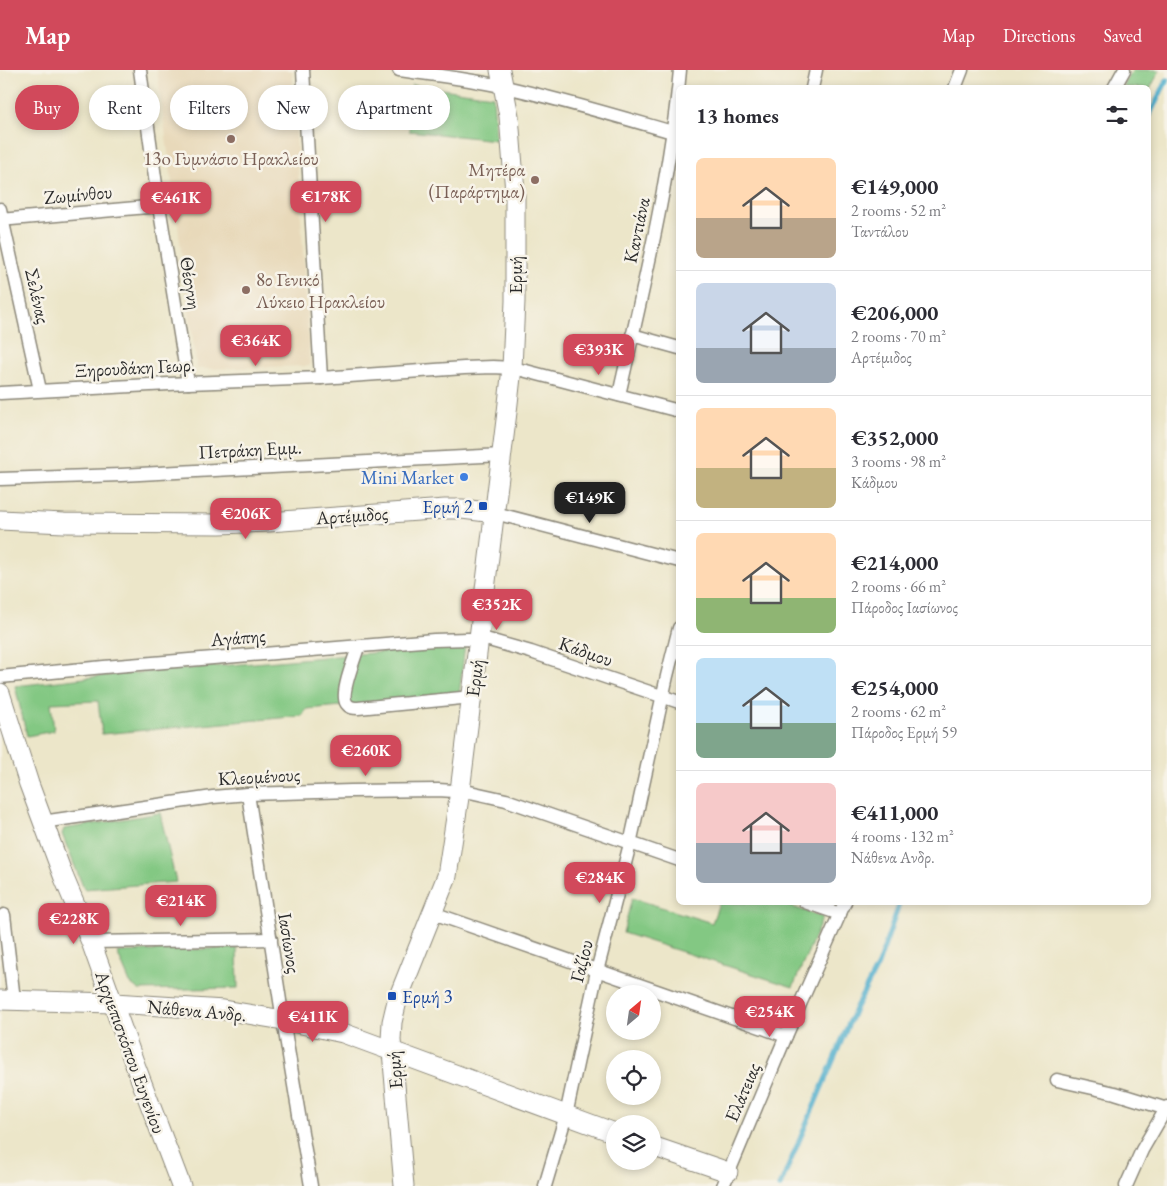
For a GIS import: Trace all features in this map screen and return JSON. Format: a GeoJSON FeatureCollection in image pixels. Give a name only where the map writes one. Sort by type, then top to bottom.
{"type":"FeatureCollection","features":[{"type":"Feature","properties":{"kind":"street","name":"Θέογνη"},"geometry":{"type":"LineString","coordinates":[[140,70],[159,206],[188,383]]}},
{"type":"Feature","properties":{"kind":"street"},"geometry":{"type":"LineString","coordinates":[[303,70],[321,378]]}},
{"type":"Feature","properties":{"kind":"street"},"geometry":{"type":"LineString","coordinates":[[399,70],[469,80],[501,78],[589,109],[676,134]]}},
{"type":"Feature","properties":{"kind":"street","name":"Καντιάνα"},"geometry":{"type":"LineString","coordinates":[[679,85],[680,70]]}},
{"type":"Feature","properties":{"kind":"street"},"geometry":{"type":"LineString","coordinates":[[813,85],[816,70]]}},
{"type":"Feature","properties":{"kind":"street"},"geometry":{"type":"LineString","coordinates":[[956,85],[962,70]]}},
{"type":"Feature","properties":{"kind":"street"},"geometry":{"type":"LineString","coordinates":[[1116,85],[1124,70]]}},
{"type":"Feature","properties":{"kind":"street","name":"Ερμή"},"geometry":{"type":"LineString","coordinates":[[404,1186],[392,1052],[392,1022],[397,1001],[447,876],[460,791],[512,368],[515,292],[514,192],[508,116],[501,78]]}},
{"type":"Feature","properties":{"kind":"street","name":"Καντιάνα"},"geometry":{"type":"LineString","coordinates":[[619,395],[676,134]]}},
{"type":"Feature","properties":{"kind":"street","name":"Ζωμίνθου"},"geometry":{"type":"LineString","coordinates":[[1,216],[159,206]]}},
{"type":"Feature","properties":{"kind":"street","name":"Σελένας"},"geometry":{"type":"LineString","coordinates":[[1,216],[40,390]]}},
{"type":"Feature","properties":{"kind":"street"},"geometry":{"type":"LineString","coordinates":[[632,335],[676,347]]}},
{"type":"Feature","properties":{"kind":"street","name":"Ξηρουδάκη Γεωρ."},"geometry":{"type":"LineString","coordinates":[[0,392],[321,378],[494,367],[512,368],[676,410]]}},
{"type":"Feature","properties":{"kind":"street","name":"Πετράκη Εμμ."},"geometry":{"type":"LineString","coordinates":[[0,479],[502,456]]}},
{"type":"Feature","properties":{"kind":"street","name":"Αρτέμιδος"},"geometry":{"type":"LineString","coordinates":[[0,520],[55,523],[220,524],[445,508],[495,513]]}},
{"type":"Feature","properties":{"kind":"street"},"geometry":{"type":"LineString","coordinates":[[495,513],[676,560]]}},
{"type":"Feature","properties":{"kind":"street","name":"Αγάπης"},"geometry":{"type":"LineString","coordinates":[[0,677],[358,646],[447,639],[479,639]]}},
{"type":"Feature","properties":{"kind":"street","name":"Κάδμου"},"geometry":{"type":"LineString","coordinates":[[479,639],[531,652],[676,701]]}},
{"type":"Feature","properties":{"kind":"street","name":"Γαζίου"},"geometry":{"type":"LineString","coordinates":[[545,1186],[566,1115],[597,970],[630,844],[676,640]]}},
{"type":"Feature","properties":{"kind":"street"},"geometry":{"type":"LineString","coordinates":[[358,646],[344,692],[344,700],[351,707],[358,708],[472,697]]}},
{"type":"Feature","properties":{"kind":"street","name":"Αρχιεπισκόπου Ευγενίου"},"geometry":{"type":"LineString","coordinates":[[0,693],[3,717],[42,822],[91,942],[181,1186]]}},
{"type":"Feature","properties":{"kind":"street","name":"Κλεομένους"},"geometry":{"type":"LineString","coordinates":[[42,822],[213,797],[248,794],[352,790],[460,791],[485,794],[506,800],[676,859]]}},
{"type":"Feature","properties":{"kind":"street","name":"Ιασίωνος"},"geometry":{"type":"LineString","coordinates":[[248,794],[311,1186]]}},
{"type":"Feature","properties":{"kind":"street"},"geometry":{"type":"LineString","coordinates":[[824,905],[842,908]]}},
{"type":"Feature","properties":{"kind":"street","name":"Ελάτειας"},"geometry":{"type":"LineString","coordinates":[[726,1179],[842,908]]}},
{"type":"Feature","properties":{"kind":"street"},"geometry":{"type":"LineString","coordinates":[[433,913],[786,1036]]}},
{"type":"Feature","properties":{"kind":"street"},"geometry":{"type":"LineString","coordinates":[[4,915],[7,1000]]}},
{"type":"Feature","properties":{"kind":"street"},"geometry":{"type":"LineString","coordinates":[[91,942],[271,939]]}},
{"type":"Feature","properties":{"kind":"street","name":"Νάθενα Ανδρ."},"geometry":{"type":"LineString","coordinates":[[7,1000],[114,1003],[224,1010],[283,1020],[343,1033],[606,1130]]}},
{"type":"Feature","properties":{"kind":"street"},"geometry":{"type":"LineString","coordinates":[[1057,1080],[1166,1108],[1142,1150],[1126,1186]]}},
{"type":"Feature","properties":{"kind":"street"},"geometry":{"type":"LineString","coordinates":[[661,1150],[726,1179]]}},
{"type":"Feature","properties":{"kind":"shaded area"},"geometry":{"type":"Polygon","coordinates":[[[157,70],[292,70],[293,85],[258,85],[258,130],[296,130],[310,366],[197,369],[157,70]]]}},
{"type":"Feature","properties":{"kind":"green space"},"geometry":{"type":"Polygon","coordinates":[[[1133,70],[1160,70],[1151,87],[1151,85],[1124,85],[1133,70]]]}},
{"type":"Feature","properties":{"kind":"green space"},"geometry":{"type":"Polygon","coordinates":[[[450,90],[493,96],[496,140],[409,131],[450,130],[450,90]]]}},
{"type":"Feature","properties":{"kind":"green space"},"geometry":{"type":"Polygon","coordinates":[[[465,645],[459,696],[307,709],[302,716],[102,734],[98,701],[51,703],[54,731],[27,736],[15,686],[102,676],[465,645]]]}},
{"type":"Feature","properties":{"kind":"green space"},"geometry":{"type":"Polygon","coordinates":[[[160,813],[176,882],[84,889],[62,834],[64,829],[160,813]]]}},
{"type":"Feature","properties":{"kind":"green space"},"geometry":{"type":"Polygon","coordinates":[[[632,898],[712,923],[718,905],[786,905],[823,917],[793,987],[623,933],[632,898]]]}},
{"type":"Feature","properties":{"kind":"green space"},"geometry":{"type":"Polygon","coordinates":[[[237,948],[238,988],[139,990],[130,983],[117,952],[237,948]]]}},
{"type":"Feature","properties":{"kind":"waterway"},"geometry":{"type":"LineString","coordinates":[[1151,112],[1167,80]]}},
{"type":"Feature","properties":{"kind":"waterway"},"geometry":{"type":"LineString","coordinates":[[780,1186],[855,1009],[878,965],[899,905]]}},
{"type":"Feature","properties":{"kind":"place","name":"13o Γυμνάσιο Ηρακλείου"},"geometry":{"type":"Point","coordinates":[231,139]}},
{"type":"Feature","properties":{"kind":"place","name":"Μητέρα (Παράρτημα)"},"geometry":{"type":"Point","coordinates":[535,180]}},
{"type":"Feature","properties":{"kind":"place","name":"8ο Γενικό Λύκειο Ηρακλείου"},"geometry":{"type":"Point","coordinates":[246,290]}},
{"type":"Feature","properties":{"kind":"place","name":"Mini Market"},"geometry":{"type":"Point","coordinates":[464,477]}},
{"type":"Feature","properties":{"kind":"place","name":"Ερμή 2"},"geometry":{"type":"Point","coordinates":[483,506]}},
{"type":"Feature","properties":{"kind":"place","name":"Ερμή 3"},"geometry":{"type":"Point","coordinates":[392,996]}}]}
